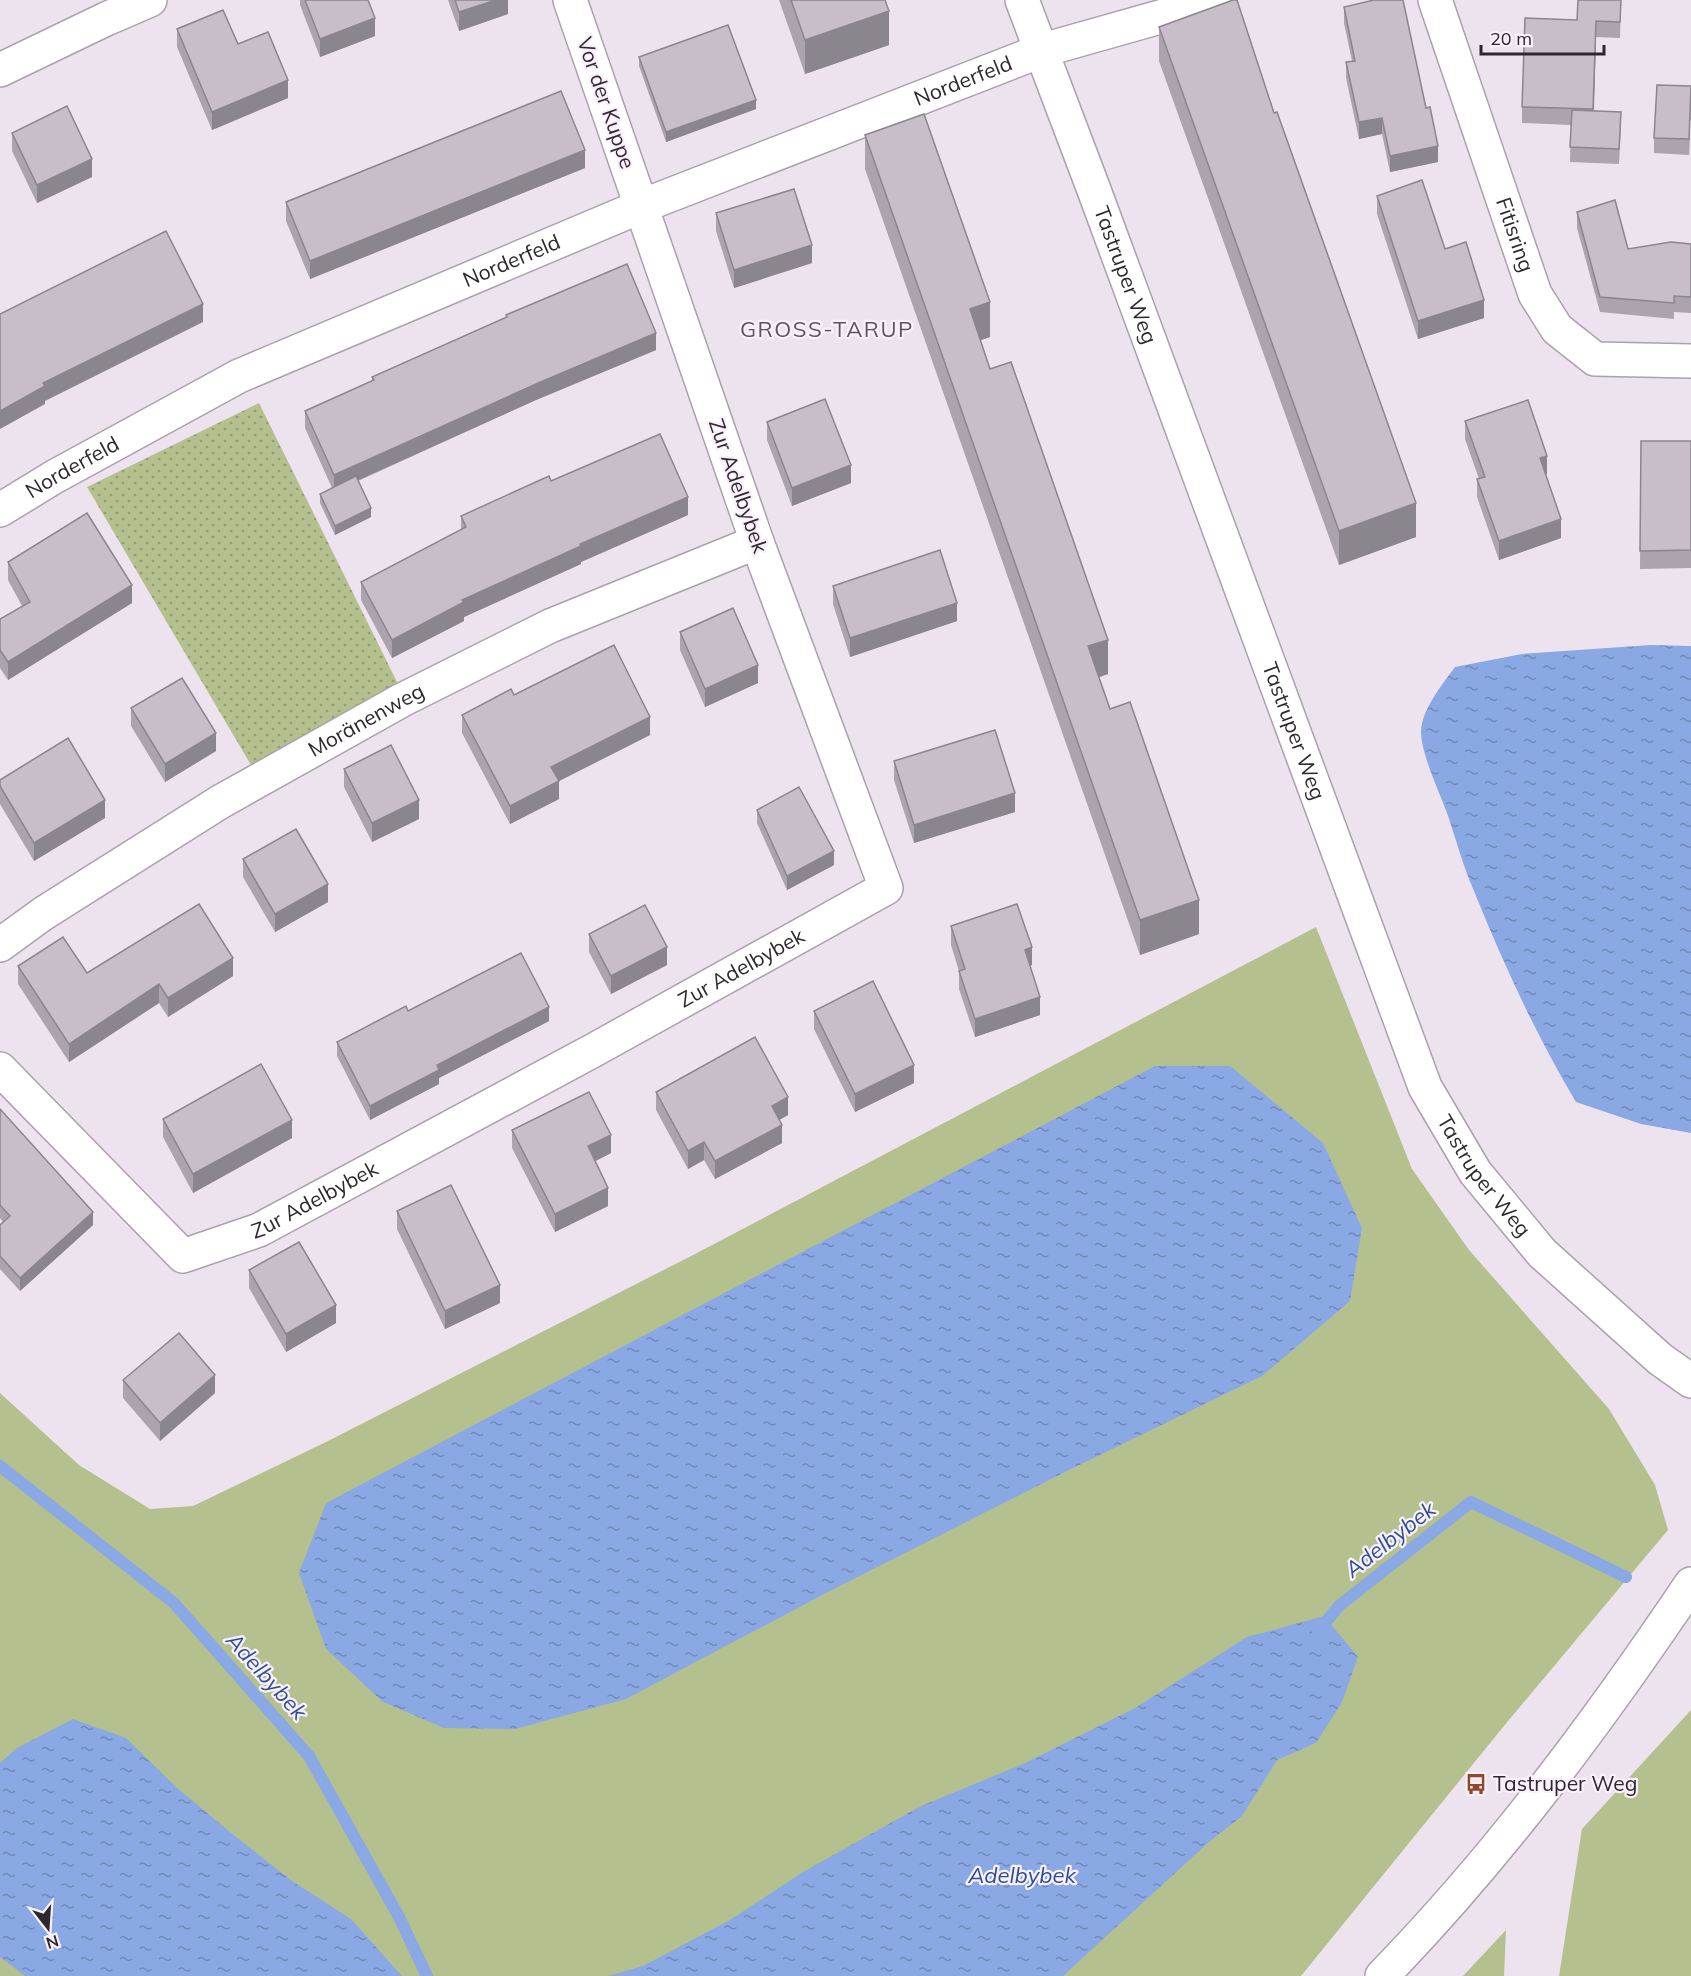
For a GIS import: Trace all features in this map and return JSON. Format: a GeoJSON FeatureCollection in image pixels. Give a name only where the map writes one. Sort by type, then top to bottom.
{"type":"FeatureCollection","features":[{"type":"Feature","properties":{"kind":"street"},"geometry":{"type":"LineString","coordinates":[[0,70],[101,9],[150,0]]}},
{"type":"Feature","properties":{"kind":"street","name":"Vor der Kuppe"},"geometry":{"type":"LineString","coordinates":[[570,0],[642,206]]}},
{"type":"Feature","properties":{"kind":"street","name":"Tastruper Weg"},"geometry":{"type":"LineString","coordinates":[[1022,0],[1425,1087],[1475,1172],[1542,1253],[1660,1359],[1691,1381]]}},
{"type":"Feature","properties":{"kind":"street"},"geometry":{"type":"LineString","coordinates":[[1042,50],[1220,0]]}},
{"type":"Feature","properties":{"kind":"street","name":"Fitisring"},"geometry":{"type":"LineString","coordinates":[[1435,0],[1535,294],[1557,329],[1595,359],[1691,361]]}},
{"type":"Feature","properties":{"kind":"street","name":"Norderfeld"},"geometry":{"type":"LineString","coordinates":[[0,510],[54,477],[239,376],[642,206],[1042,50]]}},
{"type":"Feature","properties":{"kind":"street","name":"Zur Adelbybek"},"geometry":{"type":"LineString","coordinates":[[0,1069],[183,1256],[259,1230],[594,1050],[886,888],[757,542],[642,206]]}},
{"type":"Feature","properties":{"kind":"street","name":"Moränenweg"},"geometry":{"type":"LineString","coordinates":[[0,945],[44,912],[220,802],[402,700],[550,626],[757,542]]}},
{"type":"Feature","properties":{"kind":"street"},"geometry":{"type":"LineString","coordinates":[[1382,1976],[1531,1807],[1691,1584]]}},
{"type":"Feature","properties":{"kind":"green space"},"geometry":{"type":"Polygon","coordinates":[[[259,403],[398,684],[251,765],[87,487],[259,403]]]}},
{"type":"Feature","properties":{"kind":"green space"},"geometry":{"type":"Polygon","coordinates":[[[1316,927],[1412,1169],[1469,1250],[1609,1409],[1655,1485],[1668,1530],[1508,1721],[1301,1976],[0,1976],[0,1393],[79,1465],[150,1509],[193,1506],[326,1442],[697,1253],[1316,927]]]}},
{"type":"Feature","properties":{"kind":"green space"},"geometry":{"type":"Polygon","coordinates":[[[1691,1710],[1691,1976],[1559,1976],[1582,1829],[1691,1710]]]}},
{"type":"Feature","properties":{"kind":"green space"},"geometry":{"type":"Polygon","coordinates":[[[1506,1930],[1504,1976],[1463,1976],[1506,1930]]]}},
{"type":"Feature","properties":{"kind":"water"},"geometry":{"type":"Polygon","coordinates":[[[1651,645],[1691,646],[1691,1133],[1641,1124],[1576,1102],[1534,1025],[1485,918],[1466,872],[1427,761],[1421,731],[1429,706],[1455,667],[1522,654],[1651,645]]]}},
{"type":"Feature","properties":{"kind":"water"},"geometry":{"type":"Polygon","coordinates":[[[1155,1066],[1230,1066],[1323,1143],[1362,1228],[1350,1301],[1262,1376],[1069,1470],[826,1593],[626,1699],[515,1729],[444,1728],[383,1702],[326,1649],[299,1573],[326,1503],[1155,1066]]]}},
{"type":"Feature","properties":{"kind":"water","name":"Adelbybek"},"geometry":{"type":"Polygon","coordinates":[[[1324,1616],[1358,1657],[1342,1702],[1316,1743],[1277,1760],[1242,1816],[1209,1842],[1063,1976],[608,1976],[643,1966],[730,1920],[803,1872],[921,1806],[1023,1764],[1135,1708],[1247,1637],[1324,1616]]]}},
{"type":"Feature","properties":{"kind":"water"},"geometry":{"type":"Polygon","coordinates":[[[73,1719],[126,1738],[176,1787],[230,1832],[292,1881],[351,1919],[402,1976],[25,1976],[0,1957],[0,1763],[17,1748],[73,1719]]]}},
{"type":"Feature","properties":{"kind":"building"},"geometry":{"type":"Polygon","coordinates":[[[305,0],[368,0],[375,18],[320,39],[305,0]]]}},
{"type":"Feature","properties":{"kind":"building"},"geometry":{"type":"Polygon","coordinates":[[[455,0],[496,0],[459,12],[455,0]]]}},
{"type":"Feature","properties":{"kind":"building"},"geometry":{"type":"Polygon","coordinates":[[[791,0],[885,0],[889,11],[805,40],[791,0]]]}},
{"type":"Feature","properties":{"kind":"building"},"geometry":{"type":"Polygon","coordinates":[[[1237,0],[1274,113],[1277,112],[1416,503],[1339,531],[1159,27],[1237,0]]]}},
{"type":"Feature","properties":{"kind":"building"},"geometry":{"type":"Polygon","coordinates":[[[1374,0],[1403,0],[1426,108],[1430,107],[1438,146],[1390,156],[1382,118],[1359,122],[1346,62],[1355,61],[1344,7],[1374,0]]]}},
{"type":"Feature","properties":{"kind":"building"},"geometry":{"type":"Polygon","coordinates":[[[1578,0],[1621,0],[1620,22],[1596,21],[1593,109],[1522,107],[1525,18],[1577,20],[1578,0]]]}},
{"type":"Feature","properties":{"kind":"building"},"geometry":{"type":"Polygon","coordinates":[[[223,10],[238,44],[268,32],[288,80],[212,112],[177,29],[223,10]]]}},
{"type":"Feature","properties":{"kind":"building"},"geometry":{"type":"Polygon","coordinates":[[[728,25],[756,100],[666,132],[639,57],[728,25]]]}},
{"type":"Feature","properties":{"kind":"building"},"geometry":{"type":"Polygon","coordinates":[[[1657,85],[1691,86],[1689,139],[1654,138],[1657,85]]]}},
{"type":"Feature","properties":{"kind":"building"},"geometry":{"type":"Polygon","coordinates":[[[561,91],[585,150],[310,261],[286,202],[561,91]]]}},
{"type":"Feature","properties":{"kind":"building"},"geometry":{"type":"Polygon","coordinates":[[[67,106],[92,159],[37,185],[12,133],[67,106]]]}},
{"type":"Feature","properties":{"kind":"building"},"geometry":{"type":"Polygon","coordinates":[[[1572,110],[1621,112],[1619,149],[1570,147],[1572,110]]]}},
{"type":"Feature","properties":{"kind":"building"},"geometry":{"type":"Polygon","coordinates":[[[924,114],[990,302],[970,309],[990,369],[1011,362],[1108,640],[1088,646],[1110,709],[1130,702],[1199,900],[1140,920],[865,135],[924,114]]]}},
{"type":"Feature","properties":{"kind":"building"},"geometry":{"type":"Polygon","coordinates":[[[1422,180],[1445,249],[1466,242],[1484,300],[1418,321],[1377,196],[1422,180]]]}},
{"type":"Feature","properties":{"kind":"building"},"geometry":{"type":"Polygon","coordinates":[[[794,189],[812,245],[734,270],[716,213],[794,189]]]}},
{"type":"Feature","properties":{"kind":"building"},"geometry":{"type":"Polygon","coordinates":[[[1615,200],[1628,249],[1671,242],[1691,244],[1691,297],[1674,296],[1674,303],[1600,297],[1577,212],[1615,200]]]}},
{"type":"Feature","properties":{"kind":"building"},"geometry":{"type":"Polygon","coordinates":[[[166,231],[203,304],[43,383],[45,386],[0,411],[0,314],[166,231]]]}},
{"type":"Feature","properties":{"kind":"building"},"geometry":{"type":"Polygon","coordinates":[[[627,264],[656,333],[334,475],[305,411],[374,380],[372,377],[507,317],[506,315],[627,264]]]}},
{"type":"Feature","properties":{"kind":"building"},"geometry":{"type":"Polygon","coordinates":[[[825,399],[851,465],[792,488],[767,422],[825,399]]]}},
{"type":"Feature","properties":{"kind":"building"},"geometry":{"type":"Polygon","coordinates":[[[1528,400],[1547,456],[1540,458],[1561,519],[1499,541],[1477,479],[1485,477],[1465,421],[1528,400]]]}},
{"type":"Feature","properties":{"kind":"building"},"geometry":{"type":"Polygon","coordinates":[[[660,434],[688,497],[580,544],[581,546],[462,600],[464,602],[392,640],[361,582],[466,527],[461,516],[549,476],[551,481],[660,434]]]}},
{"type":"Feature","properties":{"kind":"building"},"geometry":{"type":"Polygon","coordinates":[[[1641,441],[1691,441],[1691,550],[1640,551],[1641,441]]]}},
{"type":"Feature","properties":{"kind":"building"},"geometry":{"type":"Polygon","coordinates":[[[356,476],[371,508],[335,526],[320,494],[356,476]]]}},
{"type":"Feature","properties":{"kind":"building"},"geometry":{"type":"Polygon","coordinates":[[[87,513],[132,585],[8,662],[0,650],[0,619],[30,602],[8,562],[87,513]]]}},
{"type":"Feature","properties":{"kind":"building"},"geometry":{"type":"Polygon","coordinates":[[[940,550],[957,603],[850,638],[833,586],[940,550]]]}},
{"type":"Feature","properties":{"kind":"building"},"geometry":{"type":"Polygon","coordinates":[[[733,608],[758,665],[705,689],[680,632],[733,608]]]}},
{"type":"Feature","properties":{"kind":"building"},"geometry":{"type":"Polygon","coordinates":[[[614,645],[650,717],[551,767],[559,781],[510,806],[462,715],[511,689],[514,695],[614,645]]]}},
{"type":"Feature","properties":{"kind":"building"},"geometry":{"type":"Polygon","coordinates":[[[182,678],[216,733],[165,764],[131,708],[182,678]]]}},
{"type":"Feature","properties":{"kind":"building"},"geometry":{"type":"Polygon","coordinates":[[[995,730],[1015,793],[914,825],[894,761],[995,730]]]}},
{"type":"Feature","properties":{"kind":"building"},"geometry":{"type":"Polygon","coordinates":[[[68,738],[105,800],[34,843],[0,786],[0,780],[68,738]]]}},
{"type":"Feature","properties":{"kind":"building"},"geometry":{"type":"Polygon","coordinates":[[[391,745],[419,800],[372,823],[344,769],[391,745]]]}},
{"type":"Feature","properties":{"kind":"building"},"geometry":{"type":"Polygon","coordinates":[[[799,787],[834,851],[787,876],[757,810],[799,787]]]}},
{"type":"Feature","properties":{"kind":"building"},"geometry":{"type":"Polygon","coordinates":[[[296,829],[328,884],[275,914],[243,859],[296,829]]]}},
{"type":"Feature","properties":{"kind":"building"},"geometry":{"type":"Polygon","coordinates":[[[199,904],[233,958],[168,998],[159,984],[69,1044],[18,966],[63,937],[87,973],[199,904]]]}},
{"type":"Feature","properties":{"kind":"building"},"geometry":{"type":"Polygon","coordinates":[[[1017,904],[1032,947],[1025,950],[1040,997],[975,1019],[959,971],[965,969],[951,926],[1017,904]]]}},
{"type":"Feature","properties":{"kind":"building"},"geometry":{"type":"Polygon","coordinates":[[[645,905],[667,947],[611,976],[589,934],[645,905]]]}},
{"type":"Feature","properties":{"kind":"building"},"geometry":{"type":"Polygon","coordinates":[[[521,953],[549,1007],[437,1065],[439,1070],[370,1106],[337,1042],[406,1006],[408,1011],[521,953]]]}},
{"type":"Feature","properties":{"kind":"building"},"geometry":{"type":"Polygon","coordinates":[[[873,981],[914,1065],[855,1094],[814,1011],[873,981]]]}},
{"type":"Feature","properties":{"kind":"building"},"geometry":{"type":"Polygon","coordinates":[[[755,1037],[788,1097],[772,1106],[782,1125],[715,1161],[704,1142],[688,1151],[656,1092],[755,1037]]]}},
{"type":"Feature","properties":{"kind":"building"},"geometry":{"type":"Polygon","coordinates":[[[261,1064],[292,1120],[193,1174],[163,1119],[261,1064]]]}},
{"type":"Feature","properties":{"kind":"building"},"geometry":{"type":"Polygon","coordinates":[[[589,1092],[611,1135],[588,1146],[608,1188],[555,1214],[512,1130],[589,1092]]]}},
{"type":"Feature","properties":{"kind":"building"},"geometry":{"type":"Polygon","coordinates":[[[0,1109],[93,1212],[20,1278],[0,1256],[0,1225],[10,1216],[0,1205],[0,1109]]]}},
{"type":"Feature","properties":{"kind":"building"},"geometry":{"type":"Polygon","coordinates":[[[451,1185],[500,1285],[445,1311],[397,1211],[451,1185]]]}},
{"type":"Feature","properties":{"kind":"building"},"geometry":{"type":"Polygon","coordinates":[[[299,1242],[336,1305],[286,1334],[249,1270],[299,1242]]]}},
{"type":"Feature","properties":{"kind":"building"},"geometry":{"type":"Polygon","coordinates":[[[179,1333],[215,1375],[160,1423],[123,1380],[179,1333]]]}},
{"type":"Feature","properties":{"kind":"waterway","name":"Adelbybek"},"geometry":{"type":"LineString","coordinates":[[0,1466],[174,1603],[309,1756],[399,1917],[427,1976]]}},
{"type":"Feature","properties":{"kind":"waterway","name":"Adelbybek"},"geometry":{"type":"LineString","coordinates":[[1318,1631],[1340,1605],[1471,1502],[1626,1577]]}},
{"type":"Feature","properties":{"kind":"place","name":"Tastruper Weg"},"geometry":{"type":"Point","coordinates":[1476,1784]}},
{"type":"Feature","properties":{"kind":"district","name":"GROSS-TARUP"},"geometry":{"type":"Point","coordinates":[827,329]}}]}
